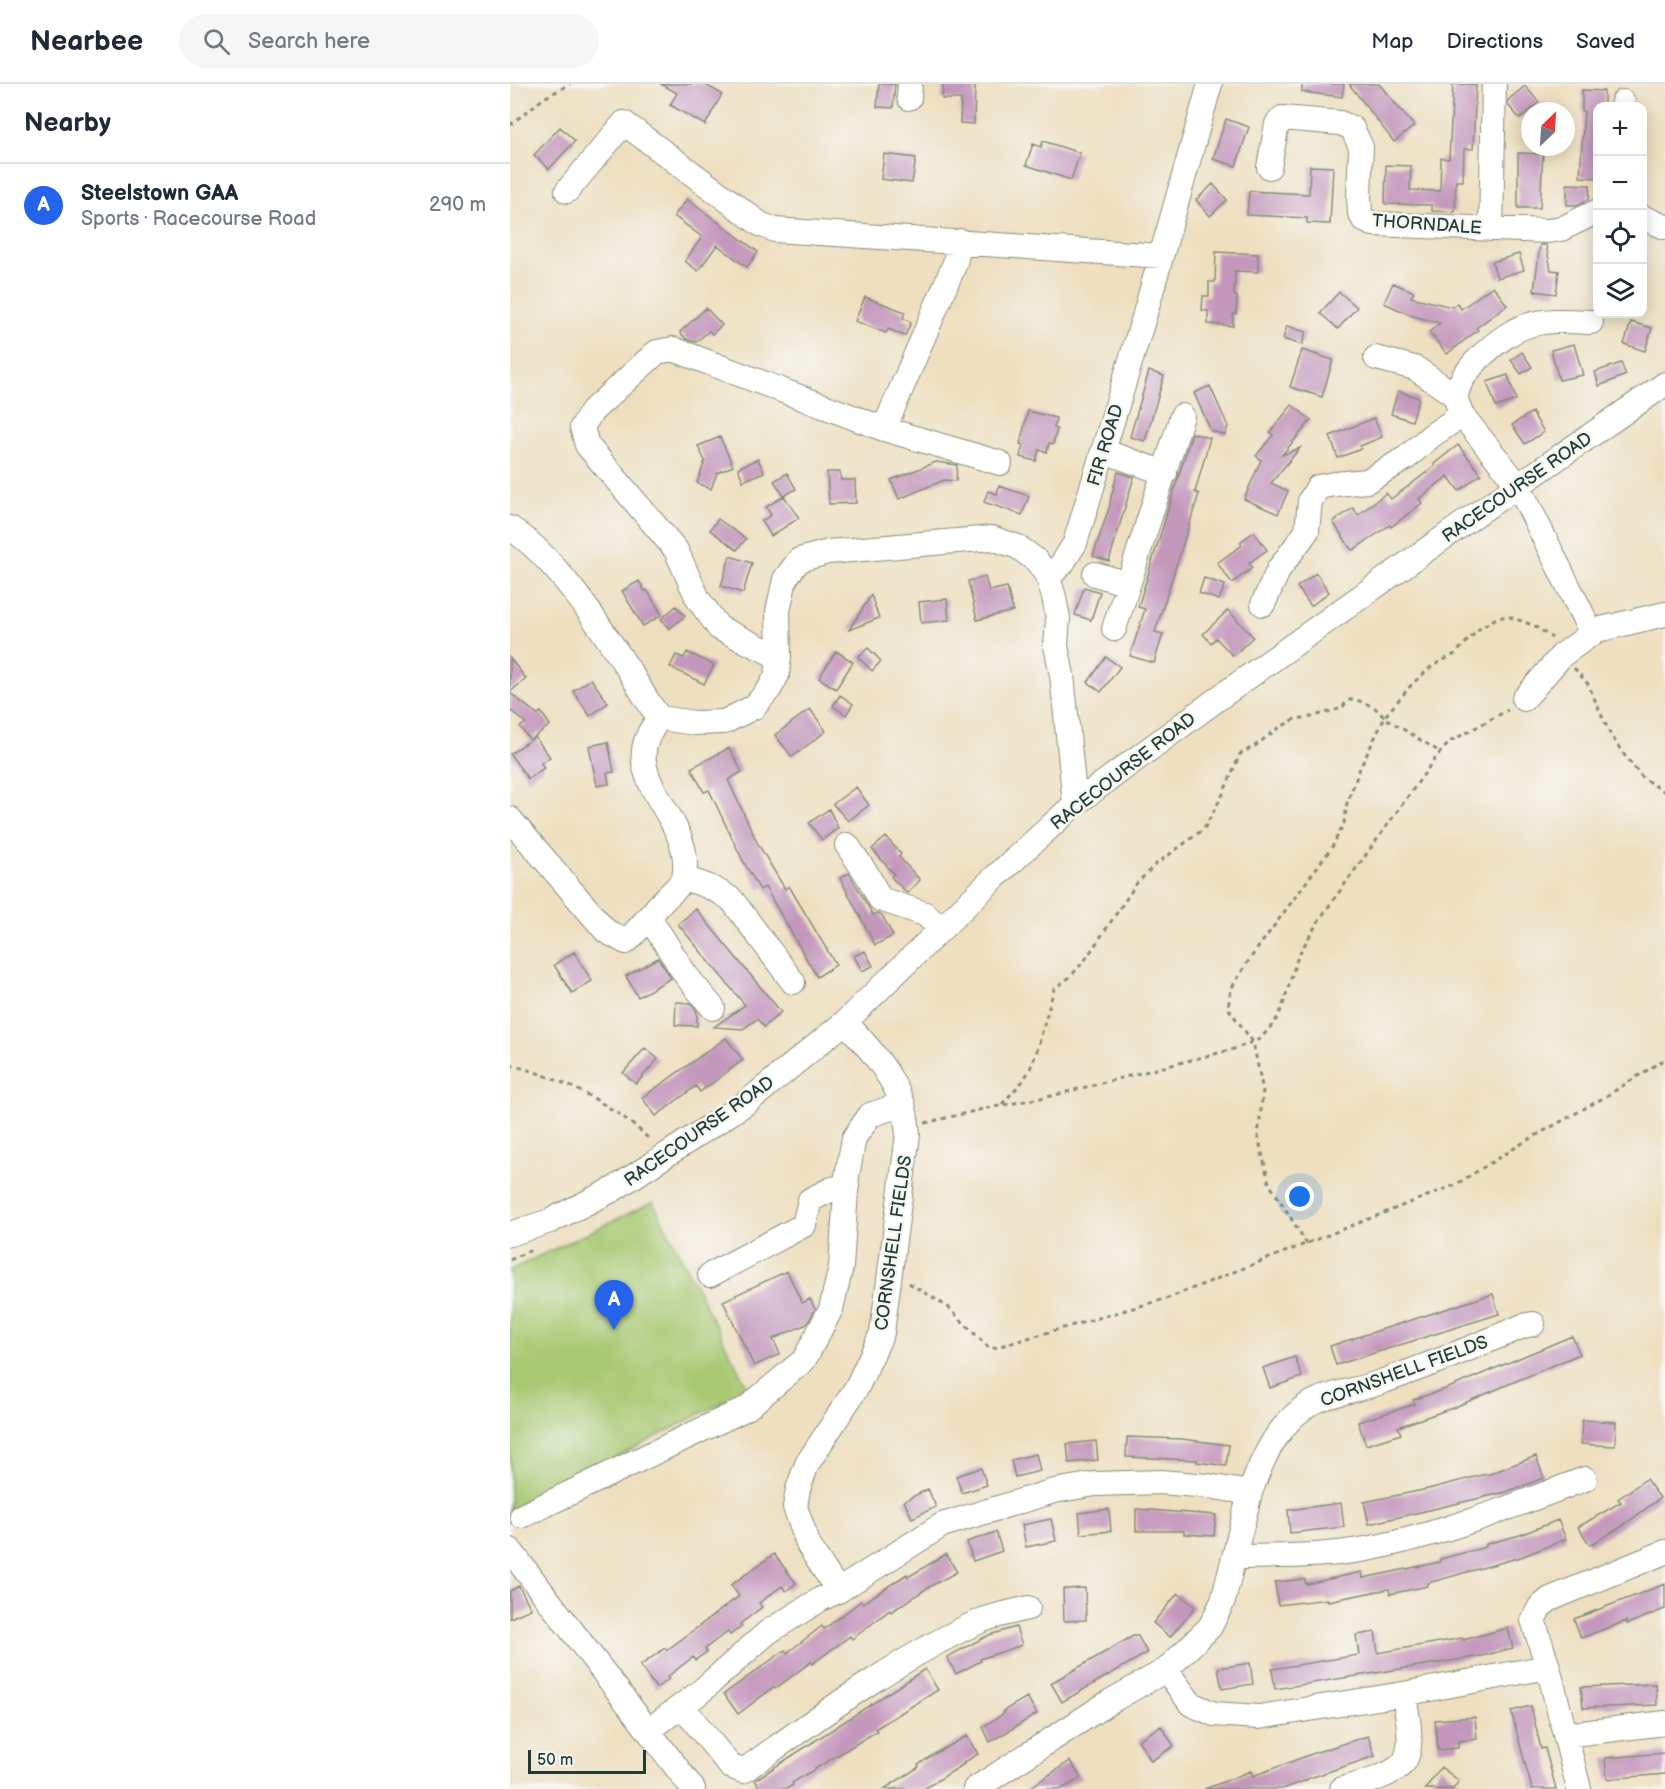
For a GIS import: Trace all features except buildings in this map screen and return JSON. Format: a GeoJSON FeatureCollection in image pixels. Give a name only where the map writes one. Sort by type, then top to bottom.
{"type":"FeatureCollection","features":[{"type":"Feature","properties":{"kind":"street","name":"FIR ROAD"},"geometry":{"type":"LineString","coordinates":[[1048,577],[1062,564],[1075,543],[1210,84]]}},
{"type":"Feature","properties":{"kind":"street","name":"THORNDALE"},"geometry":{"type":"LineString","coordinates":[[1491,229],[1494,84]]}},
{"type":"Feature","properties":{"kind":"street","name":"THORNDALE"},"geometry":{"type":"LineString","coordinates":[[1269,166],[1277,124],[1282,118],[1340,123],[1352,128],[1361,147],[1360,213],[1364,220],[1372,224],[1548,231],[1562,229],[1593,214]]}},
{"type":"Feature","properties":{"kind":"street"},"geometry":{"type":"LineString","coordinates":[[567,191],[624,123],[760,224],[775,230],[1161,256]]}},
{"type":"Feature","properties":{"kind":"street"},"geometry":{"type":"LineString","coordinates":[[1647,220],[1665,227]]}},
{"type":"Feature","properties":{"kind":"street"},"geometry":{"type":"LineString","coordinates":[[884,429],[955,263],[960,241]]}},
{"type":"Feature","properties":{"kind":"street"},"geometry":{"type":"LineString","coordinates":[[1263,604],[1279,569],[1307,531],[1310,501],[1318,488],[1335,484],[1367,482],[1406,458],[1431,436],[1459,405],[1469,370],[1483,352],[1503,338],[1526,326],[1556,321],[1595,324]]}},
{"type":"Feature","properties":{"kind":"street"},"geometry":{"type":"LineString","coordinates":[[778,657],[719,628],[698,599],[676,550],[587,445],[582,428],[593,410],[657,352],[673,349],[884,429],[1000,463]]}},
{"type":"Feature","properties":{"kind":"street"},"geometry":{"type":"LineString","coordinates":[[1372,357],[1415,368],[1459,405],[1518,485],[1592,634]]}},
{"type":"Feature","properties":{"kind":"street","name":"RACECOURSE ROAD"},"geometry":{"type":"LineString","coordinates":[[510,1234],[550,1221],[596,1199],[747,1103],[845,1022],[1075,804],[1216,700],[1518,485],[1665,384]]}},
{"type":"Feature","properties":{"kind":"street"},"geometry":{"type":"LineString","coordinates":[[1114,629],[1182,416]]}},
{"type":"Feature","properties":{"kind":"street"},"geometry":{"type":"LineString","coordinates":[[1103,451],[1165,473]]}},
{"type":"Feature","properties":{"kind":"street"},"geometry":{"type":"LineString","coordinates":[[510,528],[538,549],[580,599],[631,674],[648,704],[660,718],[695,723],[724,722],[754,707],[770,688],[777,675],[778,612],[782,590],[785,579],[799,560],[828,552],[992,538],[1018,547],[1037,561],[1048,577],[1054,597],[1058,618],[1056,646],[1062,675],[1075,804]]}},
{"type":"Feature","properties":{"kind":"street"},"geometry":{"type":"LineString","coordinates":[[1095,574],[1128,584]]}},
{"type":"Feature","properties":{"kind":"street"},"geometry":{"type":"LineString","coordinates":[[1524,699],[1564,653],[1597,630],[1665,614]]}},
{"type":"Feature","properties":{"kind":"street"},"geometry":{"type":"LineString","coordinates":[[510,819],[606,931],[626,942],[684,879],[685,860],[681,841],[648,780],[644,764],[644,746],[651,729],[660,718]]}},
{"type":"Feature","properties":{"kind":"street"},"geometry":{"type":"LineString","coordinates":[[847,845],[880,899],[925,914],[941,929]]}},
{"type":"Feature","properties":{"kind":"street"},"geometry":{"type":"LineString","coordinates":[[684,879],[701,882],[732,900],[793,982]]}},
{"type":"Feature","properties":{"kind":"street"},"geometry":{"type":"LineString","coordinates":[[649,917],[686,974],[713,1008]]}},
{"type":"Feature","properties":{"kind":"street","name":"CORNSHELL FIELDS"},"geometry":{"type":"LineString","coordinates":[[838,1591],[809,1546],[795,1507],[798,1489],[807,1464],[857,1387],[882,1333],[908,1134],[905,1113],[885,1069],[845,1022]]}},
{"type":"Feature","properties":{"kind":"street"},"geometry":{"type":"LineString","coordinates":[[522,1516],[747,1408],[804,1360],[831,1309],[841,1267],[847,1186],[854,1138],[870,1115],[905,1113]]}},
{"type":"Feature","properties":{"kind":"street"},"geometry":{"type":"LineString","coordinates":[[710,1275],[804,1225],[810,1200],[832,1189],[847,1186]]}},
{"type":"Feature","properties":{"kind":"street","name":"CORNSHELL FIELDS"},"geometry":{"type":"LineString","coordinates":[[975,1789],[1111,1701],[1166,1670],[1210,1627],[1223,1601],[1250,1493],[1260,1463],[1281,1429],[1303,1407],[1346,1390],[1371,1385],[1446,1359],[1523,1326],[1533,1324]]}},
{"type":"Feature","properties":{"kind":"street"},"geometry":{"type":"LineString","coordinates":[[1235,1557],[1314,1556],[1380,1547],[1460,1525],[1585,1479]]}},
{"type":"Feature","properties":{"kind":"street"},"geometry":{"type":"LineString","coordinates":[[649,1730],[682,1706],[768,1632],[942,1525],[1054,1491],[1095,1484],[1161,1482],[1250,1493]]}},
{"type":"Feature","properties":{"kind":"street"},"geometry":{"type":"LineString","coordinates":[[1579,1789],[1548,1667],[1533,1620],[1540,1607],[1550,1599],[1665,1552]]}},
{"type":"Feature","properties":{"kind":"street"},"geometry":{"type":"LineString","coordinates":[[515,1562],[693,1789]]}},
{"type":"Feature","properties":{"kind":"street"},"geometry":{"type":"LineString","coordinates":[[682,1706],[730,1766],[743,1771],[869,1683],[924,1650],[982,1620],[1028,1608]]}},
{"type":"Feature","properties":{"kind":"street"},"geometry":{"type":"LineString","coordinates":[[1166,1670],[1191,1704],[1214,1714],[1259,1717],[1403,1694],[1548,1667]]}},
{"type":"Feature","properties":{"kind":"street"},"geometry":{"type":"LineString","coordinates":[[1342,1789],[1393,1771],[1405,1762],[1409,1743],[1408,1714],[1403,1694]]}},
{"type":"Feature","properties":{"kind":"street"},"geometry":{"type":"LineString","coordinates":[[1565,1736],[1665,1723]]}},
{"type":"Feature","properties":{"kind":"path"},"geometry":{"type":"LineString","coordinates":[[510,125],[544,98],[570,84]]}},
{"type":"Feature","properties":{"kind":"path"},"geometry":{"type":"LineString","coordinates":[[1307,1244],[1269,1183],[1258,1136],[1263,1091],[1253,1042],[1228,1008],[1231,988],[1267,933],[1332,847],[1344,824],[1347,803],[1360,768],[1385,718],[1413,683],[1432,666],[1455,654],[1479,629],[1498,617],[1510,617],[1535,626],[1550,636],[1588,684],[1609,732],[1624,756],[1643,778],[1665,792]]}},
{"type":"Feature","properties":{"kind":"path"},"geometry":{"type":"LineString","coordinates":[[905,1113],[926,1123],[1051,1096],[1234,1048],[1260,1039],[1275,1022],[1282,1008],[1298,956],[1319,920],[1440,752],[1451,741],[1506,712],[1524,699]]}},
{"type":"Feature","properties":{"kind":"path"},"geometry":{"type":"LineString","coordinates":[[1001,1106],[1023,1081],[1030,1069],[1054,989],[1085,960],[1137,883],[1155,865],[1204,829],[1223,794],[1240,754],[1295,719],[1342,708],[1348,700],[1357,700],[1374,707],[1385,718],[1440,752]]}},
{"type":"Feature","properties":{"kind":"path"},"geometry":{"type":"LineString","coordinates":[[891,1278],[908,1282],[948,1307],[990,1349],[1168,1298],[1455,1185],[1665,1059]]}},
{"type":"Feature","properties":{"kind":"path"},"geometry":{"type":"LineString","coordinates":[[510,1065],[527,1069],[604,1104],[641,1131],[665,1156]]}},
{"type":"Feature","properties":{"kind":"green space"},"geometry":{"type":"Polygon","coordinates":[[[653,1202],[748,1389],[510,1513],[510,1270],[653,1202]]]}},
{"type":"Feature","properties":{"kind":"place","name":"Steelstown GAA"},"geometry":{"type":"Point","coordinates":[614,1330]}}]}
